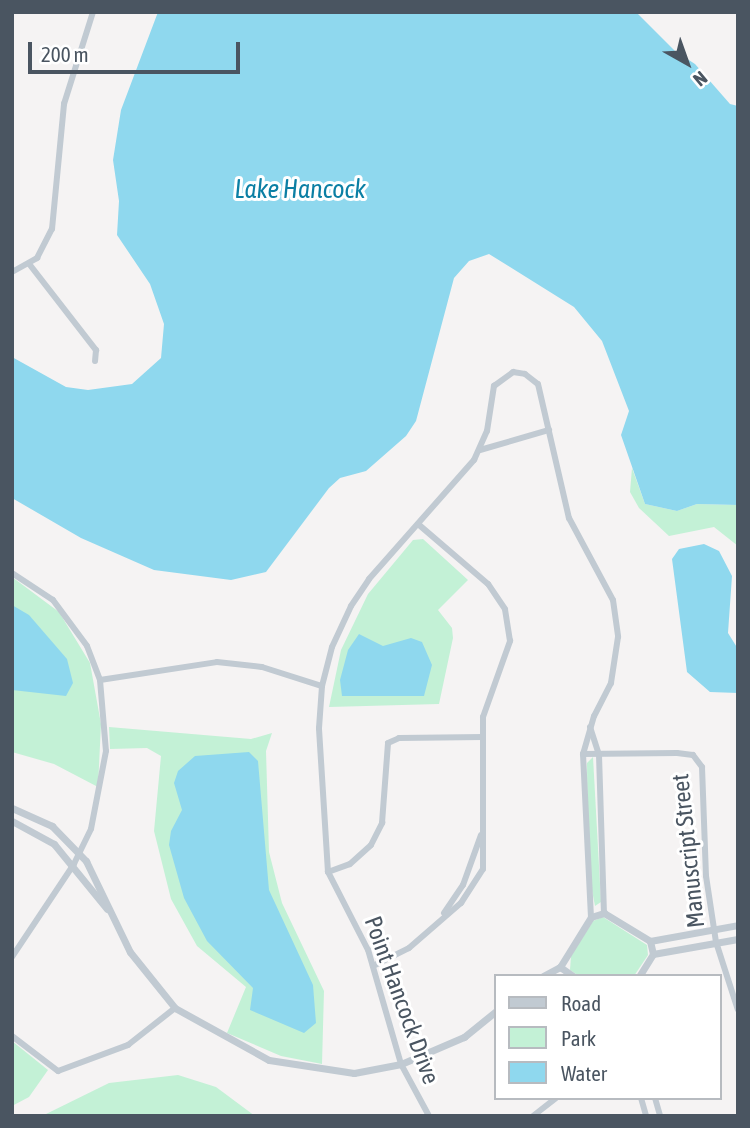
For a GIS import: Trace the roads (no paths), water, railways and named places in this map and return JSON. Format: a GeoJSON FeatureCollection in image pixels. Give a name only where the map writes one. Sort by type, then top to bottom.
{"type":"FeatureCollection","features":[{"type":"Feature","properties":{"kind":"street"},"geometry":{"type":"LineString","coordinates":[[12,272],[30,265],[52,229],[64,104],[93,12]]}},
{"type":"Feature","properties":{"kind":"street"},"geometry":{"type":"LineString","coordinates":[[30,265],[96,350],[95,361]]}},
{"type":"Feature","properties":{"kind":"street","name":"Point Hancock Drive"},"geometry":{"type":"LineString","coordinates":[[429,1116],[401,1064],[373,966],[328,872],[319,727],[322,686],[332,647],[351,606],[480,450],[494,386],[513,372],[525,374],[538,384],[569,518],[613,600],[618,637],[611,683],[589,727],[583,754],[591,917]]}},
{"type":"Feature","properties":{"kind":"street"},"geometry":{"type":"LineString","coordinates":[[480,450],[549,430]]}},
{"type":"Feature","properties":{"kind":"street"},"geometry":{"type":"LineString","coordinates":[[373,966],[409,948],[475,887],[485,860],[483,737],[487,697],[510,640],[505,609],[488,584],[418,524]]}},
{"type":"Feature","properties":{"kind":"street"},"geometry":{"type":"LineString","coordinates":[[12,573],[36,586],[66,613],[87,646],[100,680],[106,751],[103,778],[90,829],[74,864],[12,957]]}},
{"type":"Feature","properties":{"kind":"street"},"geometry":{"type":"LineString","coordinates":[[100,680],[217,662],[262,667],[322,686]]}},
{"type":"Feature","properties":{"kind":"street"},"geometry":{"type":"LineString","coordinates":[[589,727],[599,755],[604,913]]}},
{"type":"Feature","properties":{"kind":"street"},"geometry":{"type":"LineString","coordinates":[[328,872],[350,864],[371,845],[382,823],[383,759],[388,743],[399,738],[483,737]]}},
{"type":"Feature","properties":{"kind":"street","name":"Manuscript Street"},"geometry":{"type":"LineString","coordinates":[[583,754],[677,753],[693,755],[702,766],[702,844],[716,942],[738,1010]]}},
{"type":"Feature","properties":{"kind":"street"},"geometry":{"type":"LineString","coordinates":[[12,808],[52,826],[79,853],[101,886],[116,921],[151,983],[175,1008],[218,1036],[295,1067],[354,1073],[401,1064],[464,1037],[494,1013]]}},
{"type":"Feature","properties":{"kind":"street"},"geometry":{"type":"LineString","coordinates":[[12,821],[43,836],[74,864],[116,921]]}},
{"type":"Feature","properties":{"kind":"street"},"geometry":{"type":"LineString","coordinates":[[442,916],[463,885],[483,830]]}},
{"type":"Feature","properties":{"kind":"street"},"geometry":{"type":"LineString","coordinates":[[547,974],[560,967],[591,917],[604,913],[650,941],[738,925]]}},
{"type":"Feature","properties":{"kind":"street"},"geometry":{"type":"LineString","coordinates":[[653,954],[738,939]]}},
{"type":"Feature","properties":{"kind":"street"},"geometry":{"type":"LineString","coordinates":[[640,974],[653,954],[650,941]]}},
{"type":"Feature","properties":{"kind":"street"},"geometry":{"type":"LineString","coordinates":[[560,967],[570,974]]}},
{"type":"Feature","properties":{"kind":"street"},"geometry":{"type":"LineString","coordinates":[[12,1036],[58,1071],[128,1045],[175,1008]]}},
{"type":"Feature","properties":{"kind":"street"},"geometry":{"type":"LineString","coordinates":[[533,1116],[553,1100]]}},
{"type":"Feature","properties":{"kind":"water","name":"Lake Hancock"},"geometry":{"type":"Polygon","coordinates":[[[158,12],[636,12],[675,51],[695,64],[730,104],[738,106],[738,505],[697,504],[677,511],[645,504],[621,435],[629,411],[602,341],[574,307],[489,254],[469,261],[454,278],[416,421],[406,436],[366,471],[340,478],[329,488],[266,572],[231,580],[154,570],[81,538],[12,498],[12,357],[66,387],[88,390],[132,384],[161,358],[164,324],[150,284],[117,235],[119,201],[113,160],[121,110],[158,12]]]}},
{"type":"Feature","properties":{"kind":"water"},"geometry":{"type":"Polygon","coordinates":[[[704,544],[719,551],[732,576],[728,633],[738,649],[738,693],[710,692],[687,672],[672,559],[679,549],[704,544]]]}},
{"type":"Feature","properties":{"kind":"water"},"geometry":{"type":"Polygon","coordinates":[[[12,605],[29,615],[67,659],[73,683],[66,696],[12,690],[12,605]]]}},
{"type":"Feature","properties":{"kind":"water"},"geometry":{"type":"Polygon","coordinates":[[[359,634],[383,646],[411,638],[422,642],[432,665],[424,696],[342,696],[340,680],[348,650],[359,634]]]}},
{"type":"Feature","properties":{"kind":"water"},"geometry":{"type":"Polygon","coordinates":[[[249,752],[258,761],[269,890],[313,985],[316,1023],[304,1033],[250,1010],[253,988],[207,941],[184,898],[169,845],[171,831],[182,810],[174,783],[178,771],[195,756],[249,752]]]}}]}
